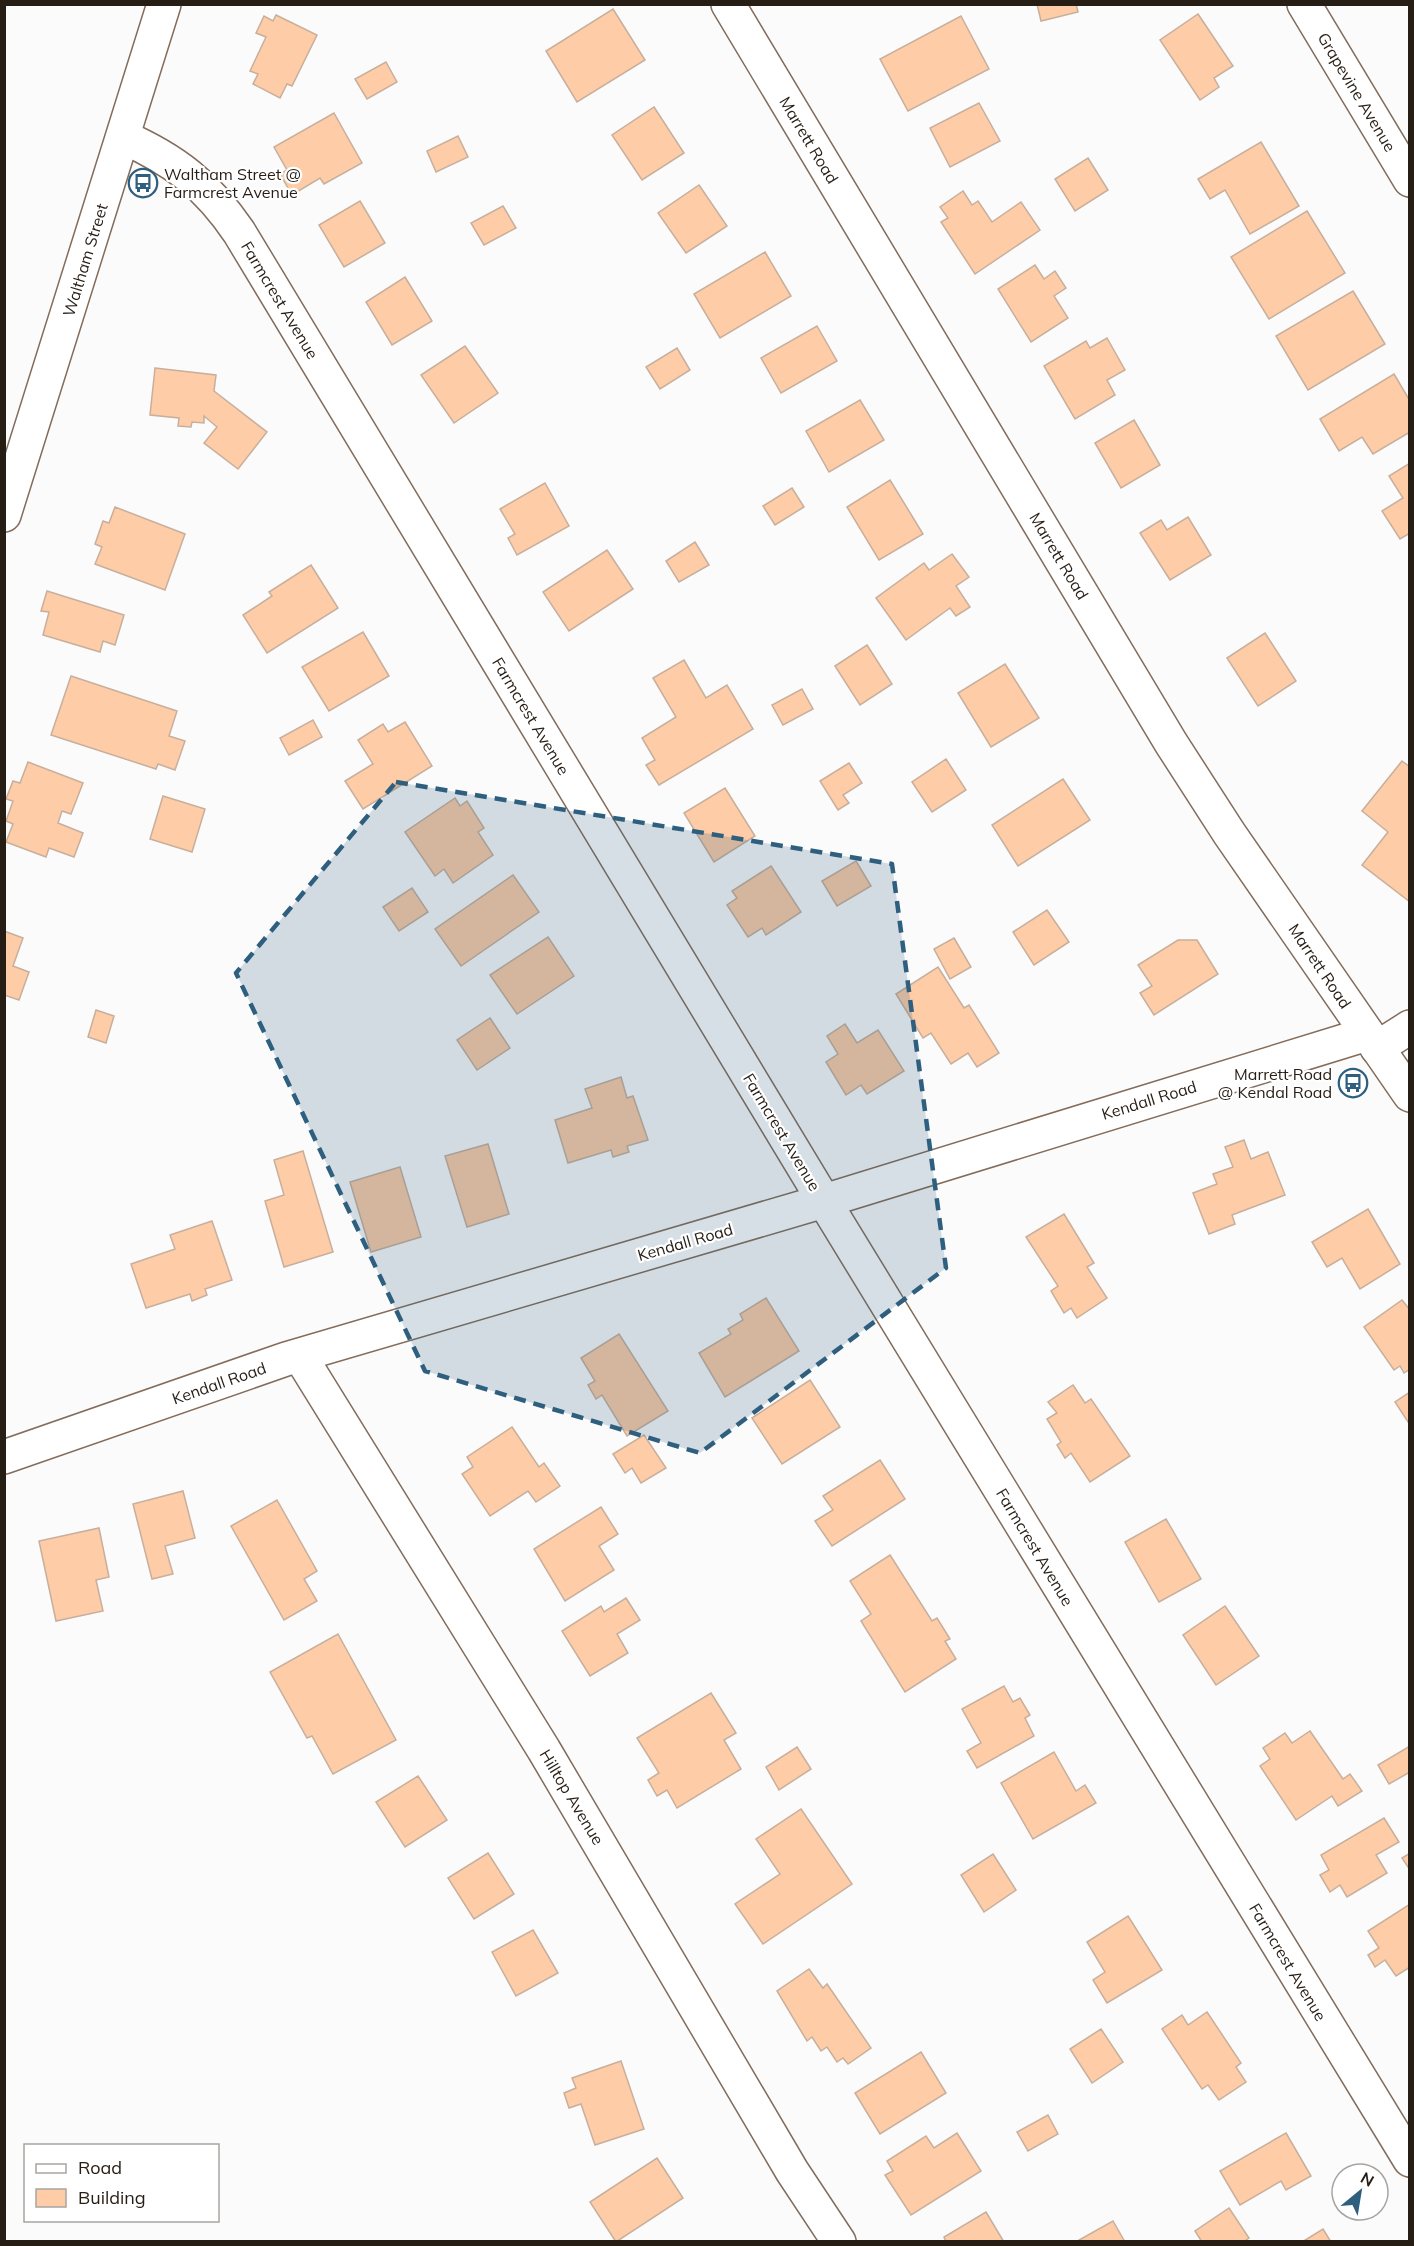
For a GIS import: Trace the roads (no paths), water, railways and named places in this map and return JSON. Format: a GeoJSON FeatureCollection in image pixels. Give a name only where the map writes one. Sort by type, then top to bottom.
{"type":"FeatureCollection","features":[{"type":"Feature","properties":{"kind":"street","name":"Waltham Street"},"geometry":{"type":"LineString","coordinates":[[4,515],[164,4]]}},
{"type":"Feature","properties":{"kind":"street","name":"Marrett Road"},"geometry":{"type":"LineString","coordinates":[[728,4],[1171,743],[1410,1095]]}},
{"type":"Feature","properties":{"kind":"street","name":"Grapevine Avenue"},"geometry":{"type":"LineString","coordinates":[[1304,4],[1410,180]]}},
{"type":"Feature","properties":{"kind":"street","name":"Farmcrest Avenue"},"geometry":{"type":"LineString","coordinates":[[123,137],[166,158],[201,184],[239,232],[824,1201],[1410,2160]]}},
{"type":"Feature","properties":{"kind":"street","name":"Kendall Road"},"geometry":{"type":"LineString","coordinates":[[4,1457],[300,1356],[1372,1041],[1410,1027]]}},
{"type":"Feature","properties":{"kind":"street","name":"Hilltop Avenue"},"geometry":{"type":"LineString","coordinates":[[300,1356],[544,1750],[792,2172],[839,2241]]}},
{"type":"Feature","properties":{"kind":"place","name":"Waltham Street @ Farmcrest Avenue"},"geometry":{"type":"Point","coordinates":[143,183]}},
{"type":"Feature","properties":{"kind":"place","name":"Marrett Road @ Kendal Road"},"geometry":{"type":"Point","coordinates":[1353,1083]}}]}
